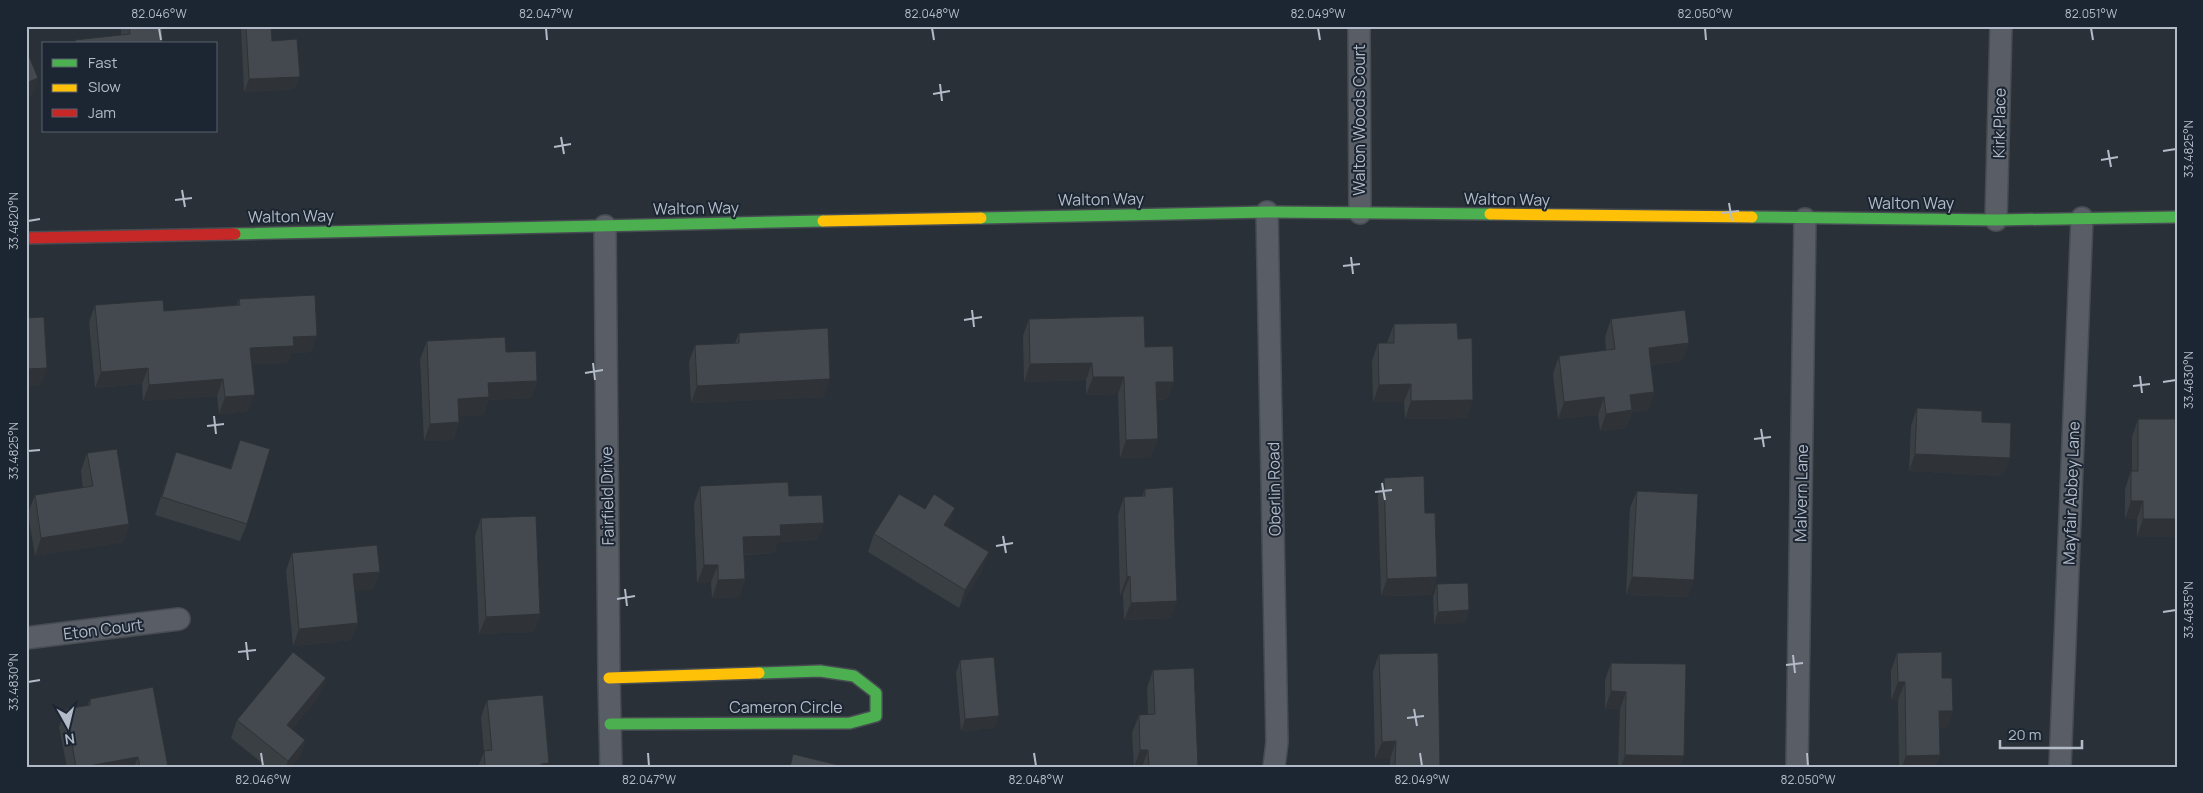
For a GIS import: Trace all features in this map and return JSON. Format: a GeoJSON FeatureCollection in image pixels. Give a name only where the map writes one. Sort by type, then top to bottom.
{"type":"FeatureCollection","features":[{"type":"Feature","properties":{"kind":"main road","name":"Walton Way"},"geometry":{"type":"LineString","coordinates":[[26,238],[1268,212],[1805,219],[1996,220],[2177,217]]}},
{"type":"Feature","properties":{"kind":"main road","name":"Cameron Circle"},"geometry":{"type":"LineString","coordinates":[[608,678],[820,671],[854,676],[876,693],[876,716],[850,723],[610,724]]}},
{"type":"Feature","properties":{"kind":"street","name":"Walton Woods Court"},"geometry":{"type":"LineString","coordinates":[[1359,26],[1360,213]]}},
{"type":"Feature","properties":{"kind":"street","name":"Kirk Place"},"geometry":{"type":"LineString","coordinates":[[1996,220],[2001,26]]}},
{"type":"Feature","properties":{"kind":"street","name":"Oberlin Road"},"geometry":{"type":"LineString","coordinates":[[1268,212],[1276,628],[1277,742],[1274,767]]}},
{"type":"Feature","properties":{"kind":"street","name":"Mayfair Abbey Lane"},"geometry":{"type":"LineString","coordinates":[[2060,767],[2082,218]]}},
{"type":"Feature","properties":{"kind":"street","name":"Malvern Lane"},"geometry":{"type":"LineString","coordinates":[[1797,767],[1805,219]]}},
{"type":"Feature","properties":{"kind":"street","name":"Fairfield Drive"},"geometry":{"type":"LineString","coordinates":[[604,226],[608,678],[611,767]]}},
{"type":"Feature","properties":{"kind":"street","name":"Eton Court"},"geometry":{"type":"LineString","coordinates":[[26,638],[179,619]]}},
{"type":"Feature","properties":{"kind":"building"},"geometry":{"type":"Polygon","coordinates":[[[129,26],[162,26],[163,42],[76,42],[75,40],[130,34],[129,26]]]}},
{"type":"Feature","properties":{"kind":"building"},"geometry":{"type":"Polygon","coordinates":[[[246,26],[271,26],[272,41],[297,39],[300,77],[249,79],[246,26]]]}},
{"type":"Feature","properties":{"kind":"building"},"geometry":{"type":"Polygon","coordinates":[[[26,49],[38,78],[26,83],[26,49]]]}},
{"type":"Feature","properties":{"kind":"building"},"geometry":{"type":"Polygon","coordinates":[[[315,295],[317,336],[293,337],[294,346],[250,348],[255,395],[225,397],[223,379],[149,385],[148,368],[101,372],[95,305],[163,300],[164,311],[240,305],[239,299],[315,295]]]}},
{"type":"Feature","properties":{"kind":"building"},"geometry":{"type":"Polygon","coordinates":[[[1685,310],[1689,343],[1649,348],[1654,392],[1630,395],[1632,410],[1606,414],[1604,397],[1564,402],[1559,356],[1615,349],[1611,319],[1685,310]]]}},
{"type":"Feature","properties":{"kind":"building"},"geometry":{"type":"Polygon","coordinates":[[[1144,316],[1145,347],[1173,346],[1174,382],[1156,382],[1158,439],[1126,440],[1124,377],[1093,377],[1092,363],[1030,364],[1029,319],[1144,316]]]}},
{"type":"Feature","properties":{"kind":"building"},"geometry":{"type":"Polygon","coordinates":[[[44,317],[47,368],[26,369],[26,318],[44,317]]]}},
{"type":"Feature","properties":{"kind":"building"},"geometry":{"type":"Polygon","coordinates":[[[1457,323],[1458,339],[1472,338],[1473,400],[1411,401],[1411,384],[1379,385],[1378,343],[1394,343],[1394,324],[1457,323]]]}},
{"type":"Feature","properties":{"kind":"building"},"geometry":{"type":"Polygon","coordinates":[[[828,328],[830,379],[697,386],[695,345],[739,343],[739,333],[828,328]]]}},
{"type":"Feature","properties":{"kind":"building"},"geometry":{"type":"Polygon","coordinates":[[[505,337],[506,352],[536,351],[537,381],[488,383],[489,397],[458,399],[459,422],[430,424],[427,341],[505,337]]]}},
{"type":"Feature","properties":{"kind":"building"},"geometry":{"type":"Polygon","coordinates":[[[1917,408],[1982,411],[1982,422],[2011,423],[2010,458],[1915,454],[1917,408]]]}},
{"type":"Feature","properties":{"kind":"building"},"geometry":{"type":"Polygon","coordinates":[[[2138,419],[2177,419],[2177,519],[2143,519],[2143,501],[2131,501],[2131,471],[2138,471],[2138,419]]]}},
{"type":"Feature","properties":{"kind":"building"},"geometry":{"type":"Polygon","coordinates":[[[240,440],[270,449],[247,524],[162,497],[176,452],[231,469],[240,440]]]}},
{"type":"Feature","properties":{"kind":"building"},"geometry":{"type":"Polygon","coordinates":[[[117,449],[129,524],[41,538],[35,495],[93,486],[87,453],[117,449]]]}},
{"type":"Feature","properties":{"kind":"building"},"geometry":{"type":"Polygon","coordinates":[[[1424,476],[1425,513],[1435,513],[1437,577],[1387,579],[1384,478],[1424,476]]]}},
{"type":"Feature","properties":{"kind":"building"},"geometry":{"type":"Polygon","coordinates":[[[788,482],[789,496],[822,495],[824,523],[780,525],[781,536],[743,537],[745,579],[718,580],[718,565],[704,565],[700,486],[788,482]]]}},
{"type":"Feature","properties":{"kind":"building"},"geometry":{"type":"Polygon","coordinates":[[[1173,487],[1177,601],[1131,603],[1130,576],[1127,577],[1124,497],[1145,496],[1145,489],[1173,487]]]}},
{"type":"Feature","properties":{"kind":"building"},"geometry":{"type":"Polygon","coordinates":[[[1637,491],[1698,494],[1694,580],[1632,577],[1637,491]]]}},
{"type":"Feature","properties":{"kind":"building"},"geometry":{"type":"Polygon","coordinates":[[[899,494],[925,509],[934,494],[955,508],[944,525],[989,552],[965,590],[874,534],[899,494]]]}},
{"type":"Feature","properties":{"kind":"building"},"geometry":{"type":"Polygon","coordinates":[[[536,516],[540,614],[486,617],[481,518],[536,516]]]}},
{"type":"Feature","properties":{"kind":"building"},"geometry":{"type":"Polygon","coordinates":[[[377,545],[380,572],[353,574],[358,623],[299,629],[292,553],[377,545]]]}},
{"type":"Feature","properties":{"kind":"building"},"geometry":{"type":"Polygon","coordinates":[[[1468,583],[1469,610],[1438,612],[1437,584],[1468,583]]]}},
{"type":"Feature","properties":{"kind":"building"},"geometry":{"type":"Polygon","coordinates":[[[293,652],[326,678],[287,725],[305,740],[288,761],[237,720],[293,652]]]}},
{"type":"Feature","properties":{"kind":"building"},"geometry":{"type":"Polygon","coordinates":[[[1942,652],[1942,678],[1952,678],[1953,711],[1939,711],[1940,755],[1906,756],[1905,682],[1898,682],[1897,653],[1942,652]]]}},
{"type":"Feature","properties":{"kind":"building"},"geometry":{"type":"Polygon","coordinates":[[[1438,653],[1440,767],[1395,767],[1396,741],[1382,742],[1379,654],[1438,653]]]}},
{"type":"Feature","properties":{"kind":"building"},"geometry":{"type":"Polygon","coordinates":[[[994,657],[999,716],[965,719],[960,660],[994,657]]]}},
{"type":"Feature","properties":{"kind":"building"},"geometry":{"type":"Polygon","coordinates":[[[1611,663],[1686,664],[1684,756],[1625,755],[1626,692],[1611,691],[1611,663]]]}},
{"type":"Feature","properties":{"kind":"building"},"geometry":{"type":"Polygon","coordinates":[[[1194,668],[1198,767],[1149,767],[1148,750],[1140,750],[1139,715],[1155,714],[1153,670],[1194,668]]]}},
{"type":"Feature","properties":{"kind":"building"},"geometry":{"type":"Polygon","coordinates":[[[153,687],[168,767],[140,767],[138,757],[76,767],[66,709],[90,705],[90,699],[153,687]]]}},
{"type":"Feature","properties":{"kind":"building"},"geometry":{"type":"Polygon","coordinates":[[[543,695],[549,763],[541,764],[542,767],[485,767],[484,751],[492,750],[487,700],[543,695]]]}},
{"type":"Feature","properties":{"kind":"building"},"geometry":{"type":"Polygon","coordinates":[[[793,754],[846,767],[790,767],[793,754]]]}},
{"type":"Feature","properties":{"kind":"traffic: fast"},"geometry":{"type":"LineString","coordinates":[[981,218],[1267,212],[1490,214]]}},
{"type":"Feature","properties":{"kind":"traffic: fast"},"geometry":{"type":"LineString","coordinates":[[1752,217],[1996,220],[2177,217]]}},
{"type":"Feature","properties":{"kind":"traffic: fast"},"geometry":{"type":"LineString","coordinates":[[235,234],[823,221]]}},
{"type":"Feature","properties":{"kind":"traffic: fast"},"geometry":{"type":"LineString","coordinates":[[610,724],[850,723],[876,716],[876,693],[854,676],[820,671],[759,673]]}},
{"type":"Feature","properties":{"kind":"traffic: slow"},"geometry":{"type":"LineString","coordinates":[[1490,214],[1752,217]]}},
{"type":"Feature","properties":{"kind":"traffic: slow"},"geometry":{"type":"LineString","coordinates":[[823,221],[981,218]]}},
{"type":"Feature","properties":{"kind":"traffic: slow"},"geometry":{"type":"LineString","coordinates":[[609,678],[759,673]]}},
{"type":"Feature","properties":{"kind":"traffic: jam"},"geometry":{"type":"LineString","coordinates":[[26,238],[235,234]]}}]}
